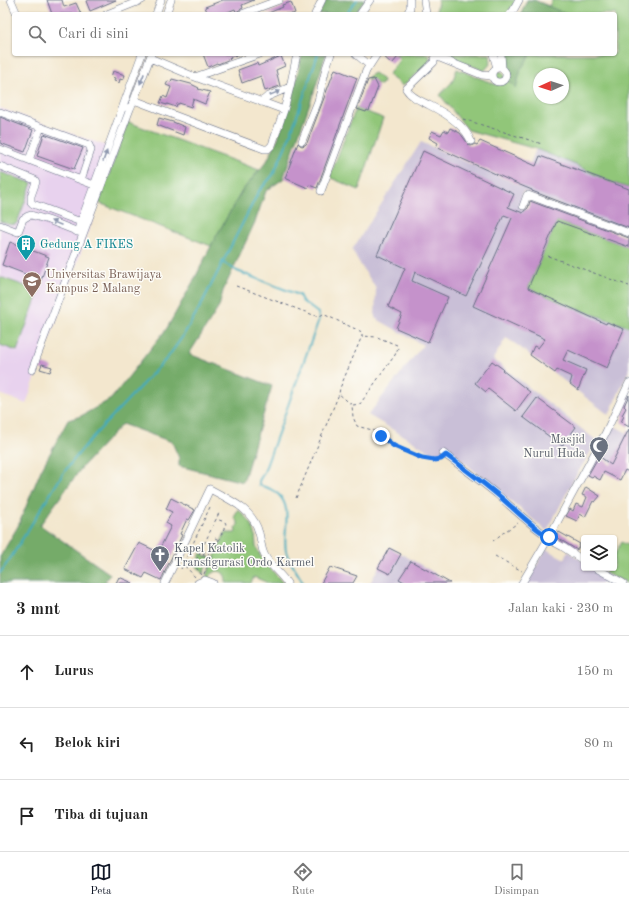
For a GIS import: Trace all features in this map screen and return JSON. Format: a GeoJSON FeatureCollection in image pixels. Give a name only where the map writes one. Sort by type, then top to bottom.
{"type":"FeatureCollection","features":[{"type":"Feature","properties":{"kind":"street"},"geometry":{"type":"LineString","coordinates":[[11,0],[16,12]]}},
{"type":"Feature","properties":{"kind":"street"},"geometry":{"type":"LineString","coordinates":[[112,12],[142,0]]}},
{"type":"Feature","properties":{"kind":"street"},"geometry":{"type":"LineString","coordinates":[[157,12],[161,0]]}},
{"type":"Feature","properties":{"kind":"street"},"geometry":{"type":"LineString","coordinates":[[167,12],[171,0]]}},
{"type":"Feature","properties":{"kind":"street"},"geometry":{"type":"LineString","coordinates":[[247,12],[279,0]]}},
{"type":"Feature","properties":{"kind":"street"},"geometry":{"type":"LineString","coordinates":[[316,12],[322,0]]}},
{"type":"Feature","properties":{"kind":"street"},"geometry":{"type":"LineString","coordinates":[[361,12],[370,0]]}},
{"type":"Feature","properties":{"kind":"street"},"geometry":{"type":"LineString","coordinates":[[408,12],[410,8],[410,0]]}},
{"type":"Feature","properties":{"kind":"street"},"geometry":{"type":"LineString","coordinates":[[424,0],[426,12]]}},
{"type":"Feature","properties":{"kind":"street"},"geometry":{"type":"LineString","coordinates":[[513,12],[519,0]]}},
{"type":"Feature","properties":{"kind":"street"},"geometry":{"type":"LineString","coordinates":[[32,370],[126,107],[129,90],[141,56]]}},
{"type":"Feature","properties":{"kind":"street"},"geometry":{"type":"LineString","coordinates":[[80,233],[80,222],[94,185],[126,107],[134,100],[151,56],[195,77],[284,110]]}},
{"type":"Feature","properties":{"kind":"street"},"geometry":{"type":"LineString","coordinates":[[195,77],[254,56]]}},
{"type":"Feature","properties":{"kind":"street"},"geometry":{"type":"LineString","coordinates":[[134,100],[264,149],[268,149],[271,147],[284,110],[297,56]]}},
{"type":"Feature","properties":{"kind":"street"},"geometry":{"type":"LineString","coordinates":[[302,141],[318,101],[330,56]]}},
{"type":"Feature","properties":{"kind":"street"},"geometry":{"type":"LineString","coordinates":[[358,56],[369,66]]}},
{"type":"Feature","properties":{"kind":"street"},"geometry":{"type":"LineString","coordinates":[[321,191],[366,71],[376,56]]}},
{"type":"Feature","properties":{"kind":"street"},"geometry":{"type":"LineString","coordinates":[[435,56],[434,62],[406,89],[410,94],[419,100],[443,112],[453,120],[464,130],[471,141]]}},
{"type":"Feature","properties":{"kind":"street"},"geometry":{"type":"LineString","coordinates":[[437,56],[482,75],[492,76]]}},
{"type":"Feature","properties":{"kind":"street"},"geometry":{"type":"LineString","coordinates":[[492,76],[496,82],[503,82],[507,76],[506,71],[500,68],[494,56]]}},
{"type":"Feature","properties":{"kind":"street"},"geometry":{"type":"LineString","coordinates":[[500,68],[501,56]]}},
{"type":"Feature","properties":{"kind":"street"},"geometry":{"type":"LineString","coordinates":[[492,76],[493,71],[500,68]]}},
{"type":"Feature","properties":{"kind":"street"},"geometry":{"type":"LineString","coordinates":[[261,102],[266,97],[290,87]]}},
{"type":"Feature","properties":{"kind":"street"},"geometry":{"type":"LineString","coordinates":[[0,112],[89,145],[91,150],[81,180]]}},
{"type":"Feature","properties":{"kind":"street"},"geometry":{"type":"LineString","coordinates":[[29,160],[41,127]]}},
{"type":"Feature","properties":{"kind":"street"},"geometry":{"type":"LineString","coordinates":[[0,149],[94,185]]}},
{"type":"Feature","properties":{"kind":"street"},"geometry":{"type":"LineString","coordinates":[[0,166],[35,180],[36,182],[32,202],[35,205],[80,222]]}},
{"type":"Feature","properties":{"kind":"street"},"geometry":{"type":"LineString","coordinates":[[523,206],[528,195],[629,233]]}},
{"type":"Feature","properties":{"kind":"street"},"geometry":{"type":"LineString","coordinates":[[0,225],[18,232],[23,219],[34,215],[80,233]]}},
{"type":"Feature","properties":{"kind":"street"},"geometry":{"type":"LineString","coordinates":[[522,583],[549,538],[627,393],[629,383]]}},
{"type":"Feature","properties":{"kind":"street"},"geometry":{"type":"LineString","coordinates":[[445,454],[483,483],[540,532],[581,559]]}},
{"type":"Feature","properties":{"kind":"street"},"geometry":{"type":"LineString","coordinates":[[165,583],[210,490],[236,503],[255,520],[260,534],[261,547],[264,555],[286,583]]}},
{"type":"Feature","properties":{"kind":"street"},"geometry":{"type":"LineString","coordinates":[[601,571],[623,583]]}},
{"type":"Feature","properties":{"kind":"street"},"geometry":{"type":"LineString","coordinates":[[198,583],[205,580],[213,583]]}},
{"type":"Feature","properties":{"kind":"path"},"geometry":{"type":"LineString","coordinates":[[461,118],[542,144]]}},
{"type":"Feature","properties":{"kind":"path"},"geometry":{"type":"LineString","coordinates":[[548,256],[629,286]]}},
{"type":"Feature","properties":{"kind":"path"},"geometry":{"type":"LineString","coordinates":[[236,286],[316,316],[324,314],[362,332],[362,336],[340,388],[339,394],[296,498]]}},
{"type":"Feature","properties":{"kind":"path"},"geometry":{"type":"LineString","coordinates":[[352,405],[360,404],[395,355],[398,348],[397,345],[377,337],[362,336]]}},
{"type":"Feature","properties":{"kind":"path"},"geometry":{"type":"LineString","coordinates":[[339,394],[352,405],[353,417],[357,426],[363,429],[373,430],[394,446],[422,458],[434,460],[441,459],[445,454]]}},
{"type":"Feature","properties":{"kind":"path"},"geometry":{"type":"LineString","coordinates":[[181,569],[210,507]]}},
{"type":"Feature","properties":{"kind":"path"},"geometry":{"type":"LineString","coordinates":[[216,518],[225,522],[226,524],[203,577],[195,566],[195,563],[216,518],[219,513]]}},
{"type":"Feature","properties":{"kind":"path"},"geometry":{"type":"LineString","coordinates":[[493,542],[504,532],[518,523]]}},
{"type":"Feature","properties":{"kind":"path"},"geometry":{"type":"LineString","coordinates":[[215,538],[220,540]]}},
{"type":"Feature","properties":{"kind":"path"},"geometry":{"type":"LineString","coordinates":[[201,551],[208,551],[209,555]]}},
{"type":"Feature","properties":{"kind":"path"},"geometry":{"type":"LineString","coordinates":[[204,552],[205,556],[212,556]]}},
{"type":"Feature","properties":{"kind":"path"},"geometry":{"type":"LineString","coordinates":[[495,556],[527,575]]}},
{"type":"Feature","properties":{"kind":"path"},"geometry":{"type":"LineString","coordinates":[[183,565],[194,575],[198,583]]}},
{"type":"Feature","properties":{"kind":"shaded area","name":"Universitas Brawijaya Kampus 2 Malang"},"geometry":{"type":"Polygon","coordinates":[[[0,108],[118,150],[26,404],[0,394],[0,108]]]}},
{"type":"Feature","properties":{"kind":"shaded area"},"geometry":{"type":"Polygon","coordinates":[[[421,142],[521,186],[536,149],[576,165],[610,182],[629,188],[629,232],[523,191],[520,207],[557,221],[528,288],[572,307],[629,327],[629,370],[609,415],[506,338],[493,359],[597,441],[574,479],[547,531],[446,447],[439,457],[368,415],[423,345],[375,318],[376,288],[352,250],[421,142]]]}},
{"type":"Feature","properties":{"kind":"shaded area"},"geometry":{"type":"Polygon","coordinates":[[[613,425],[629,434],[629,472],[597,455],[613,425]]]}},
{"type":"Feature","properties":{"kind":"shaded area"},"geometry":{"type":"Polygon","coordinates":[[[390,547],[452,583],[370,583],[390,547]]]}},
{"type":"Feature","properties":{"kind":"shaded area"},"geometry":{"type":"Polygon","coordinates":[[[546,549],[565,559],[568,551],[581,560],[581,571],[599,571],[621,583],[527,583],[546,549]]]}},
{"type":"Feature","properties":{"kind":"green space"},"geometry":{"type":"Polygon","coordinates":[[[326,0],[365,0],[356,12],[320,12],[326,0]]]}},
{"type":"Feature","properties":{"kind":"green space"},"geometry":{"type":"Polygon","coordinates":[[[438,0],[516,0],[508,12],[436,12],[438,0]]]}},
{"type":"Feature","properties":{"kind":"green space"},"geometry":{"type":"Polygon","coordinates":[[[527,0],[534,0],[549,6],[552,0],[629,0],[629,188],[610,182],[576,165],[536,149],[468,130],[440,95],[452,82],[457,69],[497,85],[503,84],[508,80],[508,70],[505,66],[506,56],[617,56],[617,12],[522,12],[527,0]]]}},
{"type":"Feature","properties":{"kind":"green space"},"geometry":{"type":"Polygon","coordinates":[[[527,0],[534,0],[561,12],[522,12],[527,0]]]}},
{"type":"Feature","properties":{"kind":"green space"},"geometry":{"type":"Polygon","coordinates":[[[302,56],[325,56],[283,179],[266,191],[255,222],[223,291],[219,307],[189,354],[272,386],[243,482],[179,466],[179,458],[172,442],[122,424],[82,467],[40,525],[110,574],[105,581],[109,583],[0,583],[0,557],[18,526],[41,470],[68,420],[81,416],[111,399],[167,328],[242,191],[267,161],[278,138],[294,91],[302,56]]]}},
{"type":"Feature","properties":{"kind":"green space"},"geometry":{"type":"Polygon","coordinates":[[[397,56],[429,56],[430,62],[403,86],[388,75],[400,59],[397,56]]]}},
{"type":"Feature","properties":{"kind":"green space"},"geometry":{"type":"Polygon","coordinates":[[[450,56],[490,56],[491,63],[484,71],[450,56]]]}},
{"type":"Feature","properties":{"kind":"green space"},"geometry":{"type":"Polygon","coordinates":[[[505,56],[530,56],[521,69],[516,88],[508,80],[508,70],[505,66],[505,56]]]}},
{"type":"Feature","properties":{"kind":"green space"},"geometry":{"type":"Polygon","coordinates":[[[498,72],[502,72],[504,76],[502,80],[498,80],[496,78],[496,74],[498,72]]]}},
{"type":"Feature","properties":{"kind":"green space"},"geometry":{"type":"Polygon","coordinates":[[[374,73],[382,79],[383,81],[381,85],[367,79],[374,73]]]}},
{"type":"Feature","properties":{"kind":"green space"},"geometry":{"type":"Polygon","coordinates":[[[356,108],[383,118],[359,190],[331,178],[330,176],[356,108]]]}},
{"type":"Feature","properties":{"kind":"green space"},"geometry":{"type":"Polygon","coordinates":[[[128,122],[259,170],[242,191],[211,246],[99,203],[128,122]]]}},
{"type":"Feature","properties":{"kind":"green space"},"geometry":{"type":"Polygon","coordinates":[[[0,172],[32,183],[17,223],[13,225],[0,221],[0,172]]]}},
{"type":"Feature","properties":{"kind":"green space"},"geometry":{"type":"Polygon","coordinates":[[[557,221],[629,247],[629,327],[572,307],[528,288],[557,221]]]}},
{"type":"Feature","properties":{"kind":"green space"},"geometry":{"type":"Polygon","coordinates":[[[0,277],[39,291],[17,351],[0,345],[0,277]]]}},
{"type":"Feature","properties":{"kind":"green space"},"geometry":{"type":"Polygon","coordinates":[[[238,509],[251,523],[255,533],[256,547],[262,559],[283,583],[268,583],[254,577],[251,583],[226,583],[225,575],[217,571],[214,572],[209,578],[206,576],[225,533],[236,532],[235,528],[238,525],[238,522],[234,518],[238,509]]]}},
{"type":"Feature","properties":{"kind":"green space"},"geometry":{"type":"Polygon","coordinates":[[[621,542],[629,546],[629,583],[605,573],[606,571],[617,571],[617,550],[621,542]]]}},
{"type":"Feature","properties":{"kind":"green space"},"geometry":{"type":"Polygon","coordinates":[[[201,553],[205,557],[210,557],[203,574],[196,565],[201,553]]]}},
{"type":"Feature","properties":{"kind":"building"},"geometry":{"type":"Polygon","coordinates":[[[47,0],[62,0],[64,7],[76,3],[80,12],[51,12],[47,0]]]}},
{"type":"Feature","properties":{"kind":"building"},"geometry":{"type":"Polygon","coordinates":[[[116,0],[90,11],[86,1],[116,0]]]}},
{"type":"Feature","properties":{"kind":"building"},"geometry":{"type":"Polygon","coordinates":[[[223,0],[254,0],[242,5],[243,8],[236,12],[235,9],[228,12],[207,12],[205,7],[223,0]]]}},
{"type":"Feature","properties":{"kind":"building"},"geometry":{"type":"Polygon","coordinates":[[[291,2],[295,12],[271,12],[283,7],[282,5],[291,2]]]}},
{"type":"Feature","properties":{"kind":"building"},"geometry":{"type":"Polygon","coordinates":[[[204,56],[234,56],[229,58],[230,59],[208,67],[204,56]]]}},
{"type":"Feature","properties":{"kind":"building"},"geometry":{"type":"Polygon","coordinates":[[[281,56],[285,66],[276,70],[280,86],[265,91],[261,76],[242,83],[238,70],[257,63],[258,66],[281,56]]]}},
{"type":"Feature","properties":{"kind":"building"},"geometry":{"type":"Polygon","coordinates":[[[383,56],[398,57],[392,64],[383,56]]]}},
{"type":"Feature","properties":{"kind":"building"},"geometry":{"type":"Polygon","coordinates":[[[335,69],[357,78],[317,188],[309,185],[308,188],[285,178],[298,143],[302,146],[307,143],[335,69]]]}},
{"type":"Feature","properties":{"kind":"building"},"geometry":{"type":"Polygon","coordinates":[[[113,71],[125,75],[123,80],[120,79],[119,83],[114,81],[115,78],[111,77],[113,71]]]}},
{"type":"Feature","properties":{"kind":"building"},"geometry":{"type":"Polygon","coordinates":[[[172,79],[191,84],[199,88],[198,89],[210,92],[205,104],[193,99],[191,107],[179,103],[176,107],[160,103],[163,96],[167,98],[171,87],[166,85],[168,81],[171,82],[172,79]]]}},
{"type":"Feature","properties":{"kind":"building"},"geometry":{"type":"Polygon","coordinates":[[[374,79],[378,87],[369,111],[367,110],[366,112],[357,109],[368,80],[374,79]]]}},
{"type":"Feature","properties":{"kind":"building"},"geometry":{"type":"Polygon","coordinates":[[[0,117],[33,130],[25,152],[0,143],[0,117]]]}},
{"type":"Feature","properties":{"kind":"building"},"geometry":{"type":"Polygon","coordinates":[[[159,118],[185,127],[183,135],[157,125],[159,118]]]}},
{"type":"Feature","properties":{"kind":"building"},"geometry":{"type":"Polygon","coordinates":[[[450,128],[460,133],[471,146],[475,144],[477,145],[480,141],[536,166],[540,156],[629,189],[629,228],[532,191],[436,147],[438,143],[429,138],[432,131],[441,135],[444,130],[448,132],[450,128]]]}},
{"type":"Feature","properties":{"kind":"building"},"geometry":{"type":"Polygon","coordinates":[[[44,134],[83,148],[74,169],[37,156],[44,134]]]}},
{"type":"Feature","properties":{"kind":"building"},"geometry":{"type":"Polygon","coordinates":[[[423,151],[514,194],[508,207],[523,213],[528,208],[530,201],[629,238],[629,247],[557,221],[528,288],[606,324],[607,322],[624,329],[607,368],[568,350],[563,360],[586,370],[578,390],[570,384],[572,377],[557,370],[555,373],[530,355],[534,346],[538,348],[545,339],[473,306],[512,218],[504,215],[466,296],[415,272],[412,281],[448,297],[428,342],[396,328],[402,314],[388,307],[405,268],[377,255],[423,151]]]}},
{"type":"Feature","properties":{"kind":"building","name":"Gedung A FIKES"},"geometry":{"type":"Polygon","coordinates":[[[10,242],[49,257],[41,280],[2,265],[10,242]]]}},
{"type":"Feature","properties":{"kind":"building"},"geometry":{"type":"Polygon","coordinates":[[[492,361],[530,392],[516,411],[488,389],[486,392],[475,383],[492,361]]]}},
{"type":"Feature","properties":{"kind":"building"},"geometry":{"type":"Polygon","coordinates":[[[42,364],[52,367],[50,372],[40,369],[42,364]]]}},
{"type":"Feature","properties":{"kind":"building"},"geometry":{"type":"Polygon","coordinates":[[[629,395],[629,427],[621,422],[624,416],[622,415],[626,408],[624,406],[629,395]]]}},
{"type":"Feature","properties":{"kind":"building"},"geometry":{"type":"Polygon","coordinates":[[[537,398],[576,427],[562,446],[523,417],[537,398]]]}},
{"type":"Feature","properties":{"kind":"building"},"geometry":{"type":"Polygon","coordinates":[[[629,429],[629,472],[625,470],[620,480],[604,472],[600,480],[588,475],[599,456],[611,465],[629,429]]]}},
{"type":"Feature","properties":{"kind":"building"},"geometry":{"type":"Polygon","coordinates":[[[586,487],[600,496],[595,502],[593,501],[585,517],[580,514],[577,521],[566,516],[570,509],[573,511],[576,504],[583,507],[587,497],[582,495],[586,487]]]}},
{"type":"Feature","properties":{"kind":"building"},"geometry":{"type":"Polygon","coordinates":[[[171,498],[195,510],[189,520],[187,519],[180,534],[182,535],[161,580],[146,573],[143,578],[125,569],[139,543],[158,552],[171,526],[166,523],[172,512],[166,509],[171,498]]]}},
{"type":"Feature","properties":{"kind":"building"},"geometry":{"type":"Polygon","coordinates":[[[559,532],[580,544],[577,550],[556,537],[559,532]]]}},
{"type":"Feature","properties":{"kind":"building"},"geometry":{"type":"Polygon","coordinates":[[[389,548],[401,554],[390,574],[378,568],[389,548]]]}},
{"type":"Feature","properties":{"kind":"building"},"geometry":{"type":"Polygon","coordinates":[[[411,561],[450,583],[406,583],[399,579],[411,561]]]}},
{"type":"Feature","properties":{"kind":"building"},"geometry":{"type":"Polygon","coordinates":[[[330,567],[357,576],[353,583],[321,583],[330,567]]]}},
{"type":"Feature","properties":{"kind":"building"},"geometry":{"type":"Polygon","coordinates":[[[119,577],[133,583],[116,583],[119,577]]]}},
{"type":"Feature","properties":{"kind":"waterway"},"geometry":{"type":"LineString","coordinates":[[348,12],[357,0]]}},
{"type":"Feature","properties":{"kind":"waterway"},"geometry":{"type":"LineString","coordinates":[[0,573],[64,472],[88,442],[168,357],[183,336],[201,305],[259,191],[273,175],[290,136],[317,56]]}},
{"type":"Feature","properties":{"kind":"waterway"},"geometry":{"type":"LineString","coordinates":[[222,262],[237,271],[299,295],[302,301],[318,313],[318,322],[264,472],[259,481],[259,485],[267,487],[278,494],[283,500],[287,514],[286,551],[303,583]]}},
{"type":"Feature","properties":{"kind":"place","name":"Gedung A FIKES"},"geometry":{"type":"Point","coordinates":[26,261]}},
{"type":"Feature","properties":{"kind":"place","name":"Universitas Brawijaya Kampus 2 Malang"},"geometry":{"type":"Point","coordinates":[32,298]}},
{"type":"Feature","properties":{"kind":"place","name":"Masjid Nurul Huda"},"geometry":{"type":"Point","coordinates":[599,463]}},
{"type":"Feature","properties":{"kind":"place","name":"Kapel Katolik Transfigurasi Ordo Karmel"},"geometry":{"type":"Point","coordinates":[160,572]}},
{"type":"Feature","properties":{"kind":"route"},"geometry":{"type":"LineString","coordinates":[[381,436],[394,446],[422,458],[434,460],[441,459],[446,455],[467,470],[540,532],[549,537]]}}]}
